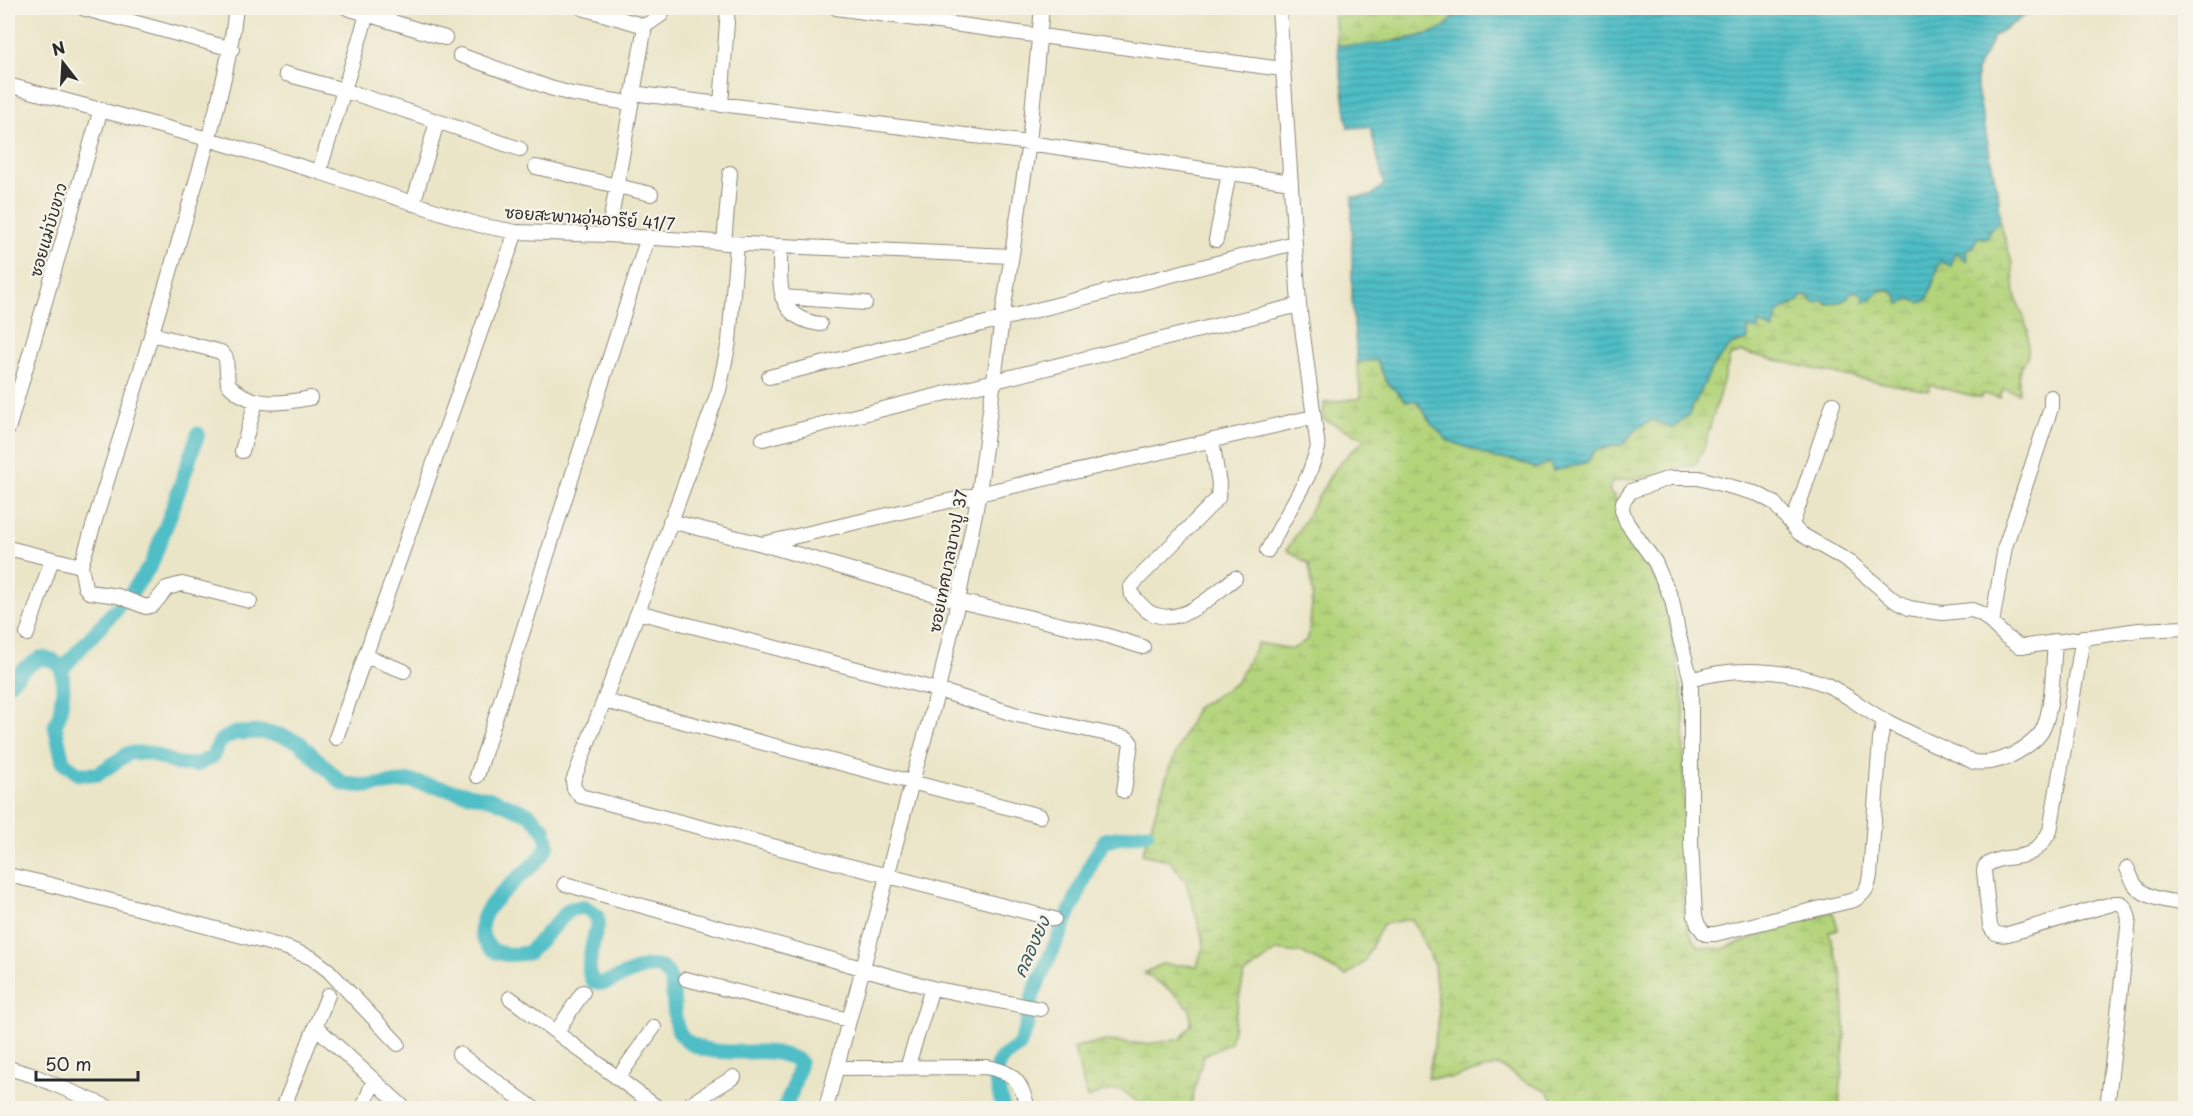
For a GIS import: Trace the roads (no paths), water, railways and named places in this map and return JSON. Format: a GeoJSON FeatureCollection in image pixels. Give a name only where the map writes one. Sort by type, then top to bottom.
{"type":"FeatureCollection","features":[{"type":"Feature","properties":{"kind":"street"},"geometry":{"type":"LineString","coordinates":[[82,8],[232,49]]}},
{"type":"Feature","properties":{"kind":"street"},"geometry":{"type":"LineString","coordinates":[[236,8],[232,49],[208,139],[153,334],[81,566],[85,587],[89,592],[118,596],[146,607],[153,605],[167,588],[182,584],[250,600]]}},
{"type":"Feature","properties":{"kind":"street"},"geometry":{"type":"LineString","coordinates":[[347,8],[368,10],[445,38]]}},
{"type":"Feature","properties":{"kind":"street"},"geometry":{"type":"LineString","coordinates":[[582,8],[645,26]]}},
{"type":"Feature","properties":{"kind":"street"},"geometry":{"type":"LineString","coordinates":[[608,235],[645,26],[661,15],[664,8]]}},
{"type":"Feature","properties":{"kind":"street"},"geometry":{"type":"LineString","coordinates":[[720,105],[728,8]]}},
{"type":"Feature","properties":{"kind":"street"},"geometry":{"type":"LineString","coordinates":[[836,8],[1282,69]]}},
{"type":"Feature","properties":{"kind":"street","name":"ซอยเทศบาลบางปู 37"},"geometry":{"type":"LineString","coordinates":[[826,1108],[938,690],[958,601],[979,493],[1011,256],[1029,143],[1042,8]]}},
{"type":"Feature","properties":{"kind":"street"},"geometry":{"type":"LineString","coordinates":[[1267,551],[1308,476],[1318,448],[1299,305],[1279,8]]}},
{"type":"Feature","properties":{"kind":"street"},"geometry":{"type":"LineString","coordinates":[[319,171],[368,10]]}},
{"type":"Feature","properties":{"kind":"street"},"geometry":{"type":"LineString","coordinates":[[460,55],[531,83],[572,94],[720,105],[1029,143],[1290,182]]}},
{"type":"Feature","properties":{"kind":"street"},"geometry":{"type":"LineString","coordinates":[[286,74],[344,90],[520,149]]}},
{"type":"Feature","properties":{"kind":"street","name":"ซอยสะพานอุ่นอารีย์ 41/7"},"geometry":{"type":"LineString","coordinates":[[8,85],[319,171],[479,225],[516,232],[1011,256]]}},
{"type":"Feature","properties":{"kind":"street","name":"ซอยแม่บับขาว"},"geometry":{"type":"LineString","coordinates":[[8,429],[101,109]]}},
{"type":"Feature","properties":{"kind":"street"},"geometry":{"type":"LineString","coordinates":[[413,204],[437,122]]}},
{"type":"Feature","properties":{"kind":"street"},"geometry":{"type":"LineString","coordinates":[[536,167],[651,194]]}},
{"type":"Feature","properties":{"kind":"street"},"geometry":{"type":"LineString","coordinates":[[730,173],[729,342],[719,390],[573,782],[574,788],[580,796],[1054,919]]}},
{"type":"Feature","properties":{"kind":"street"},"geometry":{"type":"LineString","coordinates":[[1216,240],[1229,173]]}},
{"type":"Feature","properties":{"kind":"street"},"geometry":{"type":"LineString","coordinates":[[336,738],[516,232]]}},
{"type":"Feature","properties":{"kind":"street"},"geometry":{"type":"LineString","coordinates":[[477,776],[648,237]]}},
{"type":"Feature","properties":{"kind":"street"},"geometry":{"type":"LineString","coordinates":[[769,377],[1294,243]]}},
{"type":"Feature","properties":{"kind":"street"},"geometry":{"type":"LineString","coordinates":[[780,246],[782,297],[791,313],[810,323],[820,324]]}},
{"type":"Feature","properties":{"kind":"street"},"geometry":{"type":"LineString","coordinates":[[782,297],[865,303]]}},
{"type":"Feature","properties":{"kind":"street"},"geometry":{"type":"LineString","coordinates":[[763,439],[1299,305]]}},
{"type":"Feature","properties":{"kind":"street"},"geometry":{"type":"LineString","coordinates":[[153,334],[220,352],[226,357],[228,384],[235,391],[256,401],[276,403],[310,398]]}},
{"type":"Feature","properties":{"kind":"street"},"geometry":{"type":"LineString","coordinates":[[1992,623],[2005,548],[2051,408],[2051,397]]}},
{"type":"Feature","properties":{"kind":"street"},"geometry":{"type":"LineString","coordinates":[[242,451],[256,401]]}},
{"type":"Feature","properties":{"kind":"street"},"geometry":{"type":"LineString","coordinates":[[1792,525],[1833,404]]}},
{"type":"Feature","properties":{"kind":"street"},"geometry":{"type":"LineString","coordinates":[[762,544],[1313,417]]}},
{"type":"Feature","properties":{"kind":"street"},"geometry":{"type":"LineString","coordinates":[[1212,440],[1219,484],[1218,498],[1136,581],[1131,587],[1132,595],[1148,611],[1165,616],[1176,616],[1190,612],[1235,578]]}},
{"type":"Feature","properties":{"kind":"street"},"geometry":{"type":"LineString","coordinates":[[1884,721],[1880,740],[1870,875],[1868,889],[1864,894],[1854,900],[1715,934],[1705,933],[1698,925],[1695,916],[1691,843],[1691,680],[1672,600],[1655,562],[1627,523],[1622,510],[1627,494],[1634,489],[1670,478],[1699,478],[1758,494],[1773,503],[1799,533],[1851,563],[1894,600],[1909,608],[1942,613],[1972,610],[1982,614],[2019,646],[2139,630],[2186,628]]}},
{"type":"Feature","properties":{"kind":"street"},"geometry":{"type":"LineString","coordinates":[[670,521],[762,544],[958,601],[1143,646]]}},
{"type":"Feature","properties":{"kind":"street"},"geometry":{"type":"LineString","coordinates":[[8,548],[81,566]]}},
{"type":"Feature","properties":{"kind":"street"},"geometry":{"type":"LineString","coordinates":[[27,634],[52,559]]}},
{"type":"Feature","properties":{"kind":"street"},"geometry":{"type":"LineString","coordinates":[[638,612],[938,690],[1017,715],[1127,738],[1131,743],[1124,791]]}},
{"type":"Feature","properties":{"kind":"street"},"geometry":{"type":"LineString","coordinates":[[2083,637],[2050,831],[2037,849],[2025,856],[1991,862],[1985,866],[1984,871],[1990,926],[1993,932],[1998,934],[2008,934],[2115,903],[2121,903],[2126,909],[2129,919],[2107,1108]]}},
{"type":"Feature","properties":{"kind":"street"},"geometry":{"type":"LineString","coordinates":[[1691,680],[1710,673],[1777,672],[1827,686],[1884,721],[1974,762],[1986,764],[2031,745],[2041,733],[2046,723],[2055,641]]}},
{"type":"Feature","properties":{"kind":"street"},"geometry":{"type":"LineString","coordinates":[[365,656],[405,671]]}},
{"type":"Feature","properties":{"kind":"street"},"geometry":{"type":"LineString","coordinates":[[605,701],[1040,816]]}},
{"type":"Feature","properties":{"kind":"street"},"geometry":{"type":"LineString","coordinates":[[2127,868],[2136,886],[2142,891],[2149,895],[2186,904]]}},
{"type":"Feature","properties":{"kind":"street"},"geometry":{"type":"LineString","coordinates":[[8,875],[287,948],[312,958],[328,970],[398,1044]]}},
{"type":"Feature","properties":{"kind":"street"},"geometry":{"type":"LineString","coordinates":[[564,884],[932,988],[1034,1008]]}},
{"type":"Feature","properties":{"kind":"street"},"geometry":{"type":"LineString","coordinates":[[686,979],[849,1020]]}},
{"type":"Feature","properties":{"kind":"street"},"geometry":{"type":"LineString","coordinates":[[907,1068],[932,988]]}},
{"type":"Feature","properties":{"kind":"street"},"geometry":{"type":"LineString","coordinates":[[557,1031],[583,992]]}},
{"type":"Feature","properties":{"kind":"street"},"geometry":{"type":"LineString","coordinates":[[283,1108],[328,995]]}},
{"type":"Feature","properties":{"kind":"street"},"geometry":{"type":"LineString","coordinates":[[510,998],[657,1108]]}},
{"type":"Feature","properties":{"kind":"street"},"geometry":{"type":"LineString","coordinates":[[315,1026],[373,1082],[404,1108]]}},
{"type":"Feature","properties":{"kind":"street"},"geometry":{"type":"LineString","coordinates":[[618,1078],[654,1027]]}},
{"type":"Feature","properties":{"kind":"street"},"geometry":{"type":"LineString","coordinates":[[459,1054],[533,1108]]}},
{"type":"Feature","properties":{"kind":"street"},"geometry":{"type":"LineString","coordinates":[[837,1068],[986,1067],[1004,1070],[1017,1081],[1028,1108]]}},
{"type":"Feature","properties":{"kind":"street"},"geometry":{"type":"LineString","coordinates":[[8,1068],[110,1108]]}},
{"type":"Feature","properties":{"kind":"street"},"geometry":{"type":"LineString","coordinates":[[683,1108],[734,1077]]}},
{"type":"Feature","properties":{"kind":"street"},"geometry":{"type":"LineString","coordinates":[[363,1108],[373,1082]]}},
{"type":"Feature","properties":{"kind":"water"},"geometry":{"type":"Polygon","coordinates":[[[1450,8],[2037,8],[1995,35],[1977,69],[1977,89],[1999,200],[2000,222],[1989,230],[1988,238],[1978,237],[1972,247],[1966,250],[1967,262],[1958,253],[1954,253],[1951,266],[1940,261],[1928,299],[1920,303],[1911,299],[1899,305],[1897,295],[1887,289],[1880,290],[1870,300],[1864,302],[1859,292],[1851,292],[1844,300],[1829,304],[1822,300],[1817,303],[1811,301],[1810,297],[1802,296],[1793,305],[1779,313],[1773,330],[1758,323],[1759,330],[1748,328],[1748,339],[1731,345],[1713,366],[1689,414],[1673,429],[1653,420],[1638,428],[1623,444],[1594,451],[1588,462],[1553,471],[1550,463],[1535,468],[1514,460],[1495,458],[1447,440],[1431,423],[1417,401],[1406,401],[1386,381],[1377,360],[1357,362],[1352,299],[1352,197],[1371,196],[1384,184],[1370,127],[1348,128],[1337,45],[1392,42],[1422,36],[1445,26],[1454,17],[1450,8]]]}},
{"type":"Feature","properties":{"kind":"waterway"},"geometry":{"type":"LineString","coordinates":[[133,590],[151,565],[198,434]]}},
{"type":"Feature","properties":{"kind":"waterway"},"geometry":{"type":"LineString","coordinates":[[62,669],[117,608]]}},
{"type":"Feature","properties":{"kind":"waterway"},"geometry":{"type":"LineString","coordinates":[[8,684],[26,667],[41,658],[53,660],[62,669],[63,690],[60,713],[55,726],[63,762],[79,774],[98,774],[129,753],[150,753],[177,764],[196,765],[212,757],[221,740],[235,733],[260,732],[280,735],[299,742],[343,784],[369,786],[410,781],[492,799],[529,814],[544,829],[548,844],[533,865],[499,895],[483,919],[481,931],[490,948],[504,954],[528,953],[570,909],[585,907],[597,916],[598,923],[590,957],[590,976],[596,983],[607,982],[636,970],[651,967],[663,969],[672,984],[677,1027],[690,1043],[708,1050],[775,1053],[800,1062],[792,1091],[784,1108]]}},
{"type":"Feature","properties":{"kind":"waterway","name":"คลองยง"},"geometry":{"type":"LineString","coordinates":[[1003,1108],[995,1078],[998,1064],[1002,1058],[1019,1046],[1026,1029],[1033,994],[1093,860],[1105,840],[1147,833]]}}]}
